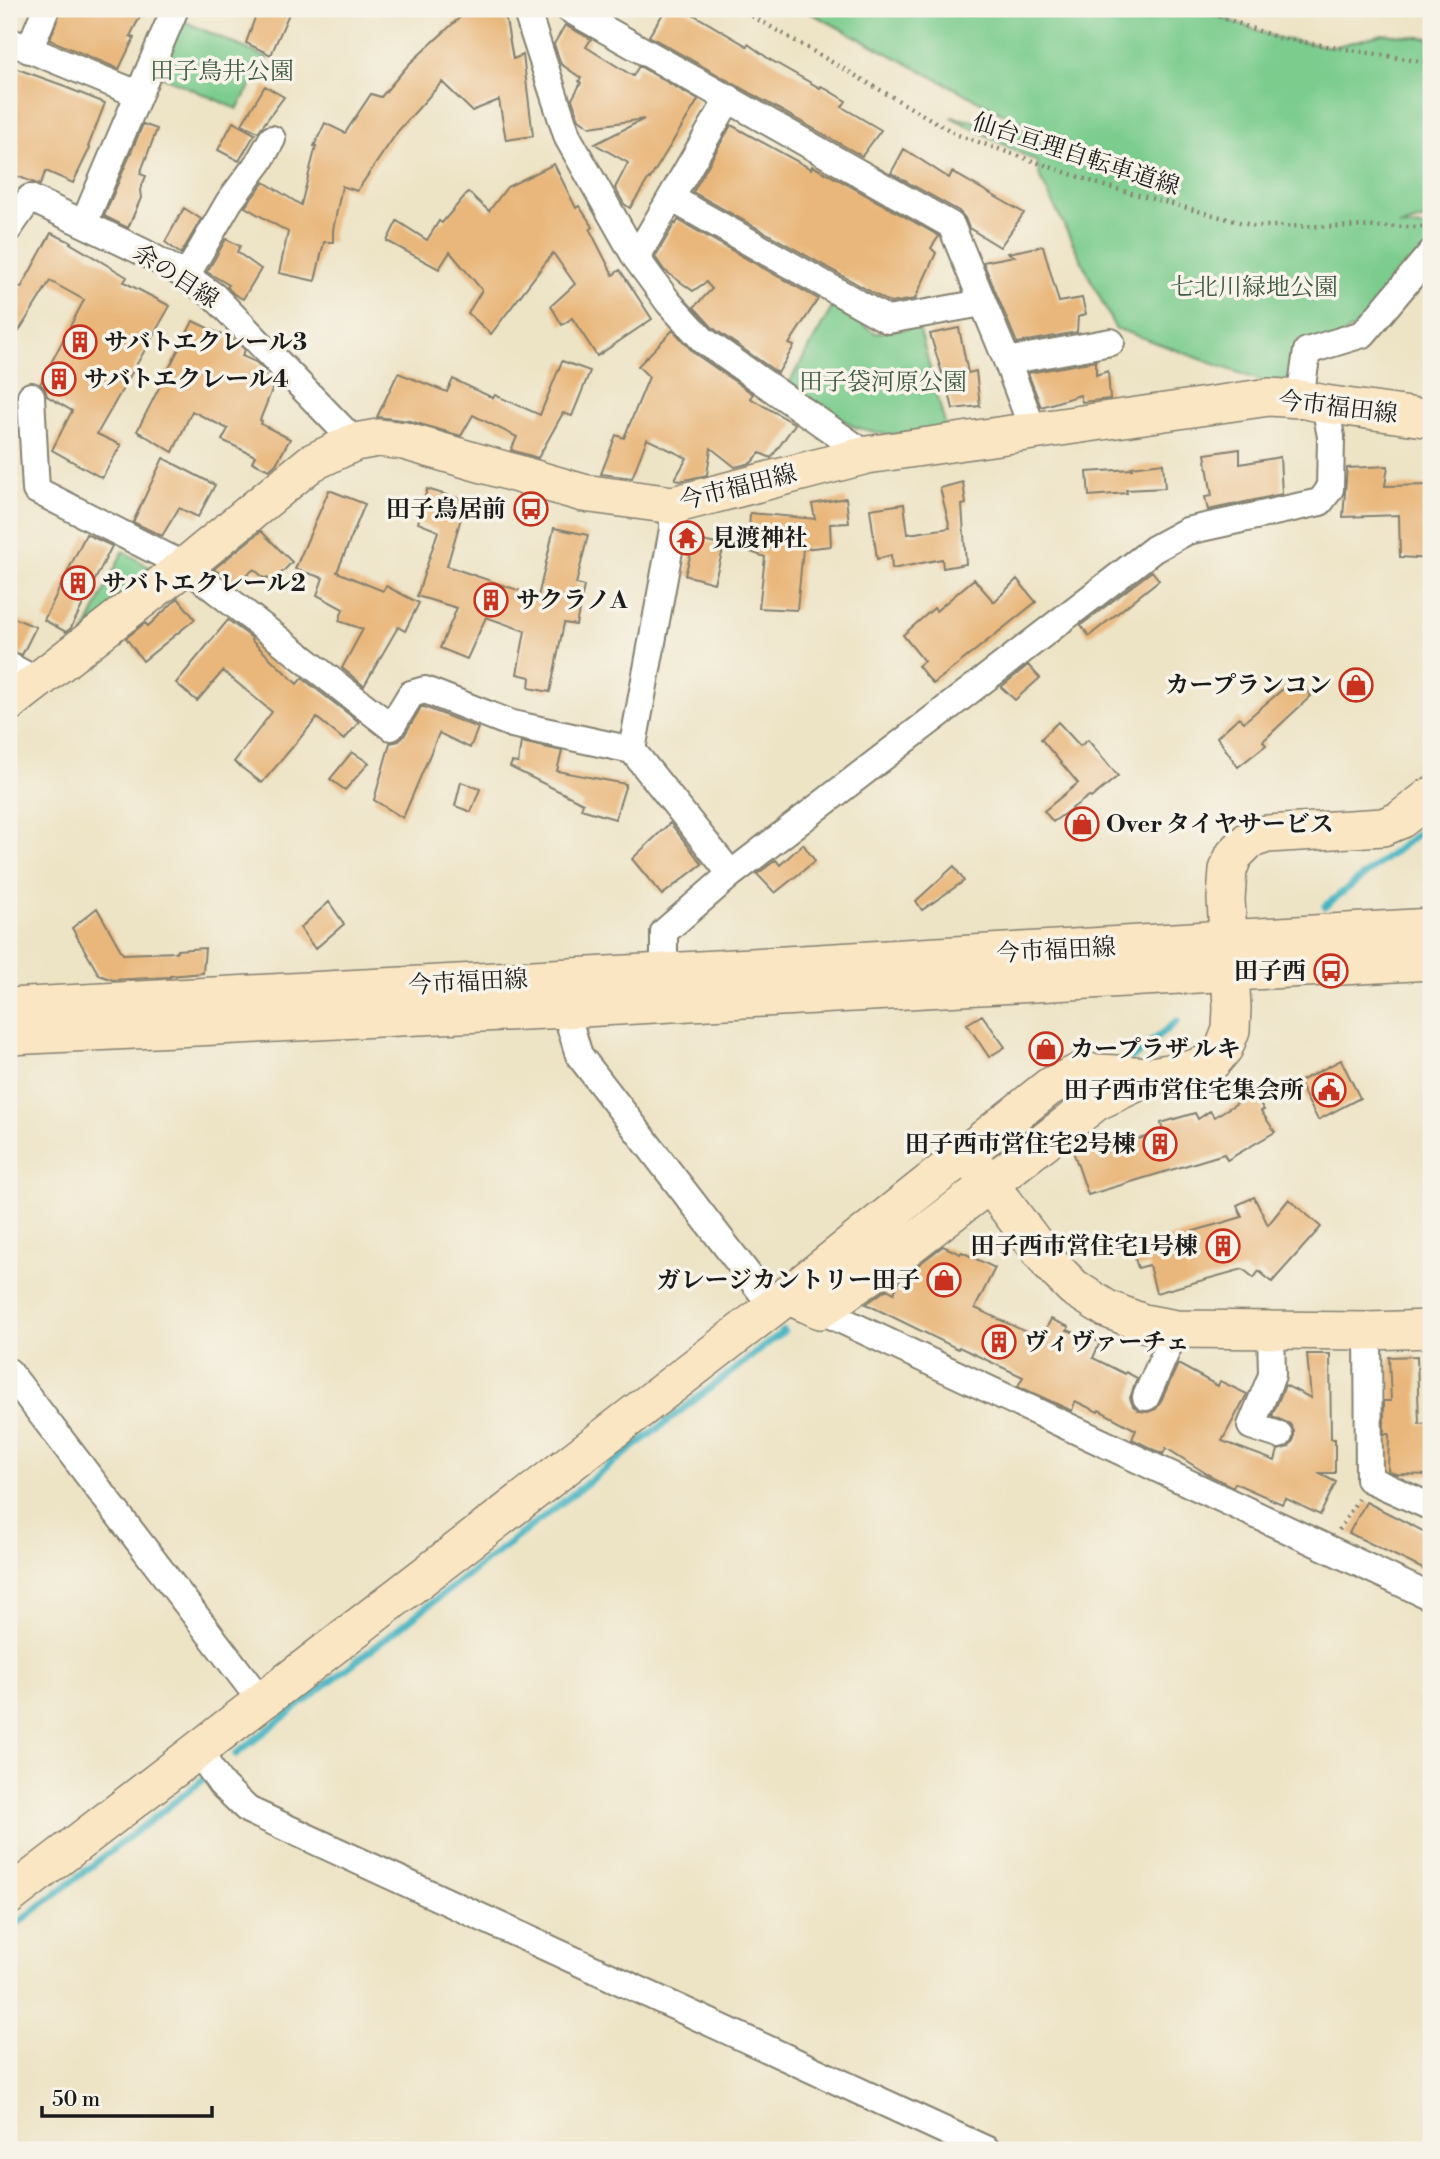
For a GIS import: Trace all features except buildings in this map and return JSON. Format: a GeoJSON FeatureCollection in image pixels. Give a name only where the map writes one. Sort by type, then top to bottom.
{"type":"FeatureCollection","features":[{"type":"Feature","properties":{"kind":"main road","name":"今市福田線"},"geometry":{"type":"LineString","coordinates":[[18,683],[185,566],[312,463],[355,442],[378,438],[404,441],[583,493],[673,505],[867,455],[1269,397],[1431,418]]}},
{"type":"Feature","properties":{"kind":"main road"},"geometry":{"type":"LineString","coordinates":[[9,1896],[780,1301],[1049,1087],[1080,1072],[1152,1076],[1192,1069],[1212,1062],[1224,1048],[1231,1030],[1226,898],[1228,870],[1234,855],[1249,840],[1267,834],[1383,827],[1400,820],[1431,796]]}},
{"type":"Feature","properties":{"kind":"main road","name":"今市福田線"},"geometry":{"type":"LineString","coordinates":[[9,1036],[565,1009],[1229,956],[1283,935],[1431,928]]}},
{"type":"Feature","properties":{"kind":"main road","name":"今市福田線"},"geometry":{"type":"LineString","coordinates":[[9,1007],[664,972],[1229,956],[1431,961]]}},
{"type":"Feature","properties":{"kind":"main road"},"geometry":{"type":"LineString","coordinates":[[780,1301],[820,1310],[990,1185],[1096,1102],[1152,1076]]}},
{"type":"Feature","properties":{"kind":"main road"},"geometry":{"type":"LineString","coordinates":[[966,1153],[1050,1264],[1074,1288],[1107,1309],[1143,1323],[1176,1329],[1431,1329]]}},
{"type":"Feature","properties":{"kind":"street"},"geometry":{"type":"LineString","coordinates":[[46,9],[19,45],[138,94]]}},
{"type":"Feature","properties":{"kind":"street"},"geometry":{"type":"LineString","coordinates":[[84,223],[174,9]]}},
{"type":"Feature","properties":{"kind":"street"},"geometry":{"type":"LineString","coordinates":[[526,9],[568,138],[636,258],[669,303],[703,340],[867,455]]}},
{"type":"Feature","properties":{"kind":"street"},"geometry":{"type":"LineString","coordinates":[[569,9],[951,225],[1033,430]]}},
{"type":"Feature","properties":{"kind":"street"},"geometry":{"type":"LineString","coordinates":[[636,258],[729,98]]}},
{"type":"Feature","properties":{"kind":"street"},"geometry":{"type":"LineString","coordinates":[[186,276],[229,202],[259,162],[272,139]]}},
{"type":"Feature","properties":{"kind":"street","name":"余の目線"},"geometry":{"type":"LineString","coordinates":[[9,228],[19,192],[145,253],[186,276],[214,296],[355,442]]}},
{"type":"Feature","properties":{"kind":"street"},"geometry":{"type":"LineString","coordinates":[[671,198],[888,320],[982,303]]}},
{"type":"Feature","properties":{"kind":"street"},"geometry":{"type":"LineString","coordinates":[[664,972],[664,932],[731,874],[1154,549],[1187,531],[1320,502],[1331,489],[1331,437],[1312,402],[1307,351],[1363,334],[1431,253]]}},
{"type":"Feature","properties":{"kind":"street"},"geometry":{"type":"LineString","coordinates":[[1007,361],[1111,342]]}},
{"type":"Feature","properties":{"kind":"street"},"geometry":{"type":"LineString","coordinates":[[30,396],[36,490],[185,566],[391,727],[411,695],[425,690],[512,723],[632,750],[731,874]]}},
{"type":"Feature","properties":{"kind":"street"},"geometry":{"type":"LineString","coordinates":[[632,750],[673,529],[673,505]]}},
{"type":"Feature","properties":{"kind":"street"},"geometry":{"type":"LineString","coordinates":[[565,1009],[579,1055],[780,1301]]}},
{"type":"Feature","properties":{"kind":"street"},"geometry":{"type":"LineString","coordinates":[[820,1310],[1431,1597]]}},
{"type":"Feature","properties":{"kind":"street"},"geometry":{"type":"LineString","coordinates":[[1146,1397],[1176,1329]]}},
{"type":"Feature","properties":{"kind":"street"},"geometry":{"type":"LineString","coordinates":[[1271,1330],[1272,1374],[1251,1426],[1279,1435]]}},
{"type":"Feature","properties":{"kind":"street"},"geometry":{"type":"LineString","coordinates":[[1368,1331],[1369,1479],[1431,1507]]}},
{"type":"Feature","properties":{"kind":"street"},"geometry":{"type":"LineString","coordinates":[[9,1372],[261,1701]]}},
{"type":"Feature","properties":{"kind":"street"},"geometry":{"type":"LineString","coordinates":[[198,1751],[220,1784],[248,1810],[987,2150]]}},
{"type":"Feature","properties":{"kind":"path","name":"仙台亘理自転車道線"},"geometry":{"type":"LineString","coordinates":[[740,9],[958,135],[1105,186],[1254,226],[1431,227]]}},
{"type":"Feature","properties":{"kind":"path"},"geometry":{"type":"LineString","coordinates":[[1199,9],[1278,37],[1431,63]]}},
{"type":"Feature","properties":{"kind":"path"},"geometry":{"type":"LineString","coordinates":[[1327,1549],[1369,1479]]}},
{"type":"Feature","properties":{"kind":"green space","name":"七北川緑地公園"},"geometry":{"type":"Polygon","coordinates":[[[803,9],[1199,9],[1278,38],[1333,47],[1383,34],[1431,38],[1431,218],[1399,226],[1431,227],[1431,257],[1386,307],[1304,360],[1297,394],[1115,328],[1040,177],[1037,162],[951,117],[1040,133],[803,9]]]}},
{"type":"Feature","properties":{"kind":"green space","name":"田子鳥井公園"},"geometry":{"type":"Polygon","coordinates":[[[181,20],[267,58],[237,109],[159,75],[181,20]]]}},
{"type":"Feature","properties":{"kind":"green space","name":"田子袋河原公園"},"geometry":{"type":"Polygon","coordinates":[[[833,306],[876,333],[919,327],[946,428],[887,435],[855,427],[788,385],[833,306]]]}},
{"type":"Feature","properties":{"kind":"green space"},"geometry":{"type":"Polygon","coordinates":[[[123,551],[164,576],[80,642],[123,551]]]}},
{"type":"Feature","properties":{"kind":"waterway"},"geometry":{"type":"LineString","coordinates":[[1325,906],[1431,823]]}},
{"type":"Feature","properties":{"kind":"waterway"},"geometry":{"type":"LineString","coordinates":[[1132,1058],[1177,1021]]}},
{"type":"Feature","properties":{"kind":"waterway"},"geometry":{"type":"LineString","coordinates":[[236,1754],[784,1331]]}},
{"type":"Feature","properties":{"kind":"waterway"},"geometry":{"type":"LineString","coordinates":[[9,1930],[204,1779]]}},
{"type":"Feature","properties":{"kind":"place","name":"サバトエクレール3"},"geometry":{"type":"Point","coordinates":[80,342]}},
{"type":"Feature","properties":{"kind":"place","name":"サバトエクレール4"},"geometry":{"type":"Point","coordinates":[59,379]}},
{"type":"Feature","properties":{"kind":"place","name":"田子鳥居前"},"geometry":{"type":"Point","coordinates":[531,509]}},
{"type":"Feature","properties":{"kind":"place","name":"見渡神社"},"geometry":{"type":"Point","coordinates":[687,538]}},
{"type":"Feature","properties":{"kind":"place","name":"サバトエクレール2"},"geometry":{"type":"Point","coordinates":[78,583]}},
{"type":"Feature","properties":{"kind":"place","name":"サクラノA"},"geometry":{"type":"Point","coordinates":[491,600]}},
{"type":"Feature","properties":{"kind":"place","name":"カープランコン"},"geometry":{"type":"Point","coordinates":[1356,685]}},
{"type":"Feature","properties":{"kind":"place","name":"Over タイヤサービス"},"geometry":{"type":"Point","coordinates":[1082,824]}},
{"type":"Feature","properties":{"kind":"place","name":"田子西"},"geometry":{"type":"Point","coordinates":[1331,971]}},
{"type":"Feature","properties":{"kind":"place","name":"カープラザ ルキ"},"geometry":{"type":"Point","coordinates":[1046,1049]}},
{"type":"Feature","properties":{"kind":"place","name":"田子西市営住宅集会所"},"geometry":{"type":"Point","coordinates":[1329,1090]}},
{"type":"Feature","properties":{"kind":"place","name":"田子西市営住宅2号棟"},"geometry":{"type":"Point","coordinates":[1160,1144]}},
{"type":"Feature","properties":{"kind":"place","name":"田子西市営住宅1号棟"},"geometry":{"type":"Point","coordinates":[1223,1246]}},
{"type":"Feature","properties":{"kind":"place","name":"ガレージカントリー田子"},"geometry":{"type":"Point","coordinates":[944,1280]}},
{"type":"Feature","properties":{"kind":"place","name":"ヴィヴァーチェ"},"geometry":{"type":"Point","coordinates":[999,1342]}}]}
